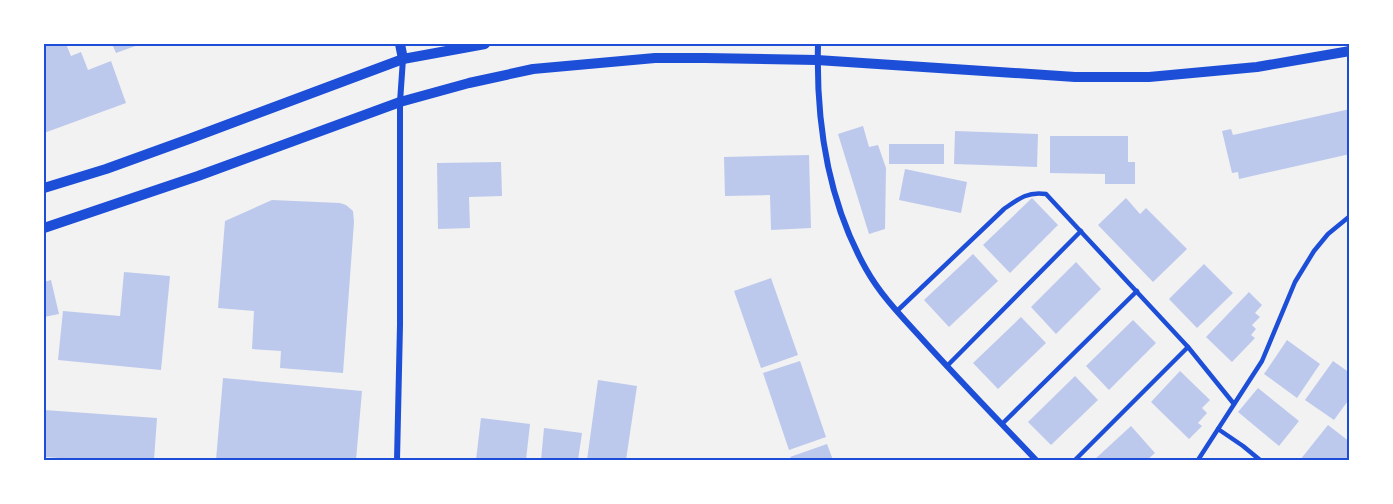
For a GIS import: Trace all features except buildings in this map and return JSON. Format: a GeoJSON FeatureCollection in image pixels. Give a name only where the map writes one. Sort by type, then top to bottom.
{"type":"FeatureCollection","features":[{"type":"Feature","properties":{"kind":"street"},"geometry":{"type":"LineString","coordinates":[[397,460],[402,44]]}},
{"type":"Feature","properties":{"kind":"street"},"geometry":{"type":"LineString","coordinates":[[44,188],[106,169],[403,59],[485,44]]}},
{"type":"Feature","properties":{"kind":"street"},"geometry":{"type":"LineString","coordinates":[[818,44],[818,100],[821,127],[836,198],[848,232],[867,271],[897,311],[1036,460]]}},
{"type":"Feature","properties":{"kind":"street"},"geometry":{"type":"LineString","coordinates":[[44,228],[187,180],[400,102],[469,82],[533,69],[655,58],[817,60],[1075,77],[1149,77],[1257,68],[1350,51]]}},
{"type":"Feature","properties":{"kind":"lane"},"geometry":{"type":"LineString","coordinates":[[897,311],[1004,209],[1022,196],[1034,192],[1046,194],[1188,347],[1234,404]]}},
{"type":"Feature","properties":{"kind":"lane"},"geometry":{"type":"LineString","coordinates":[[1198,460],[1262,361],[1295,282],[1314,251],[1328,234],[1350,216]]}},
{"type":"Feature","properties":{"kind":"lane"},"geometry":{"type":"LineString","coordinates":[[947,366],[1081,231]]}},
{"type":"Feature","properties":{"kind":"lane"},"geometry":{"type":"LineString","coordinates":[[1002,424],[1137,291]]}},
{"type":"Feature","properties":{"kind":"lane"},"geometry":{"type":"LineString","coordinates":[[1075,460],[1188,347]]}},
{"type":"Feature","properties":{"kind":"lane"},"geometry":{"type":"LineString","coordinates":[[1218,429],[1260,460]]}}]}
